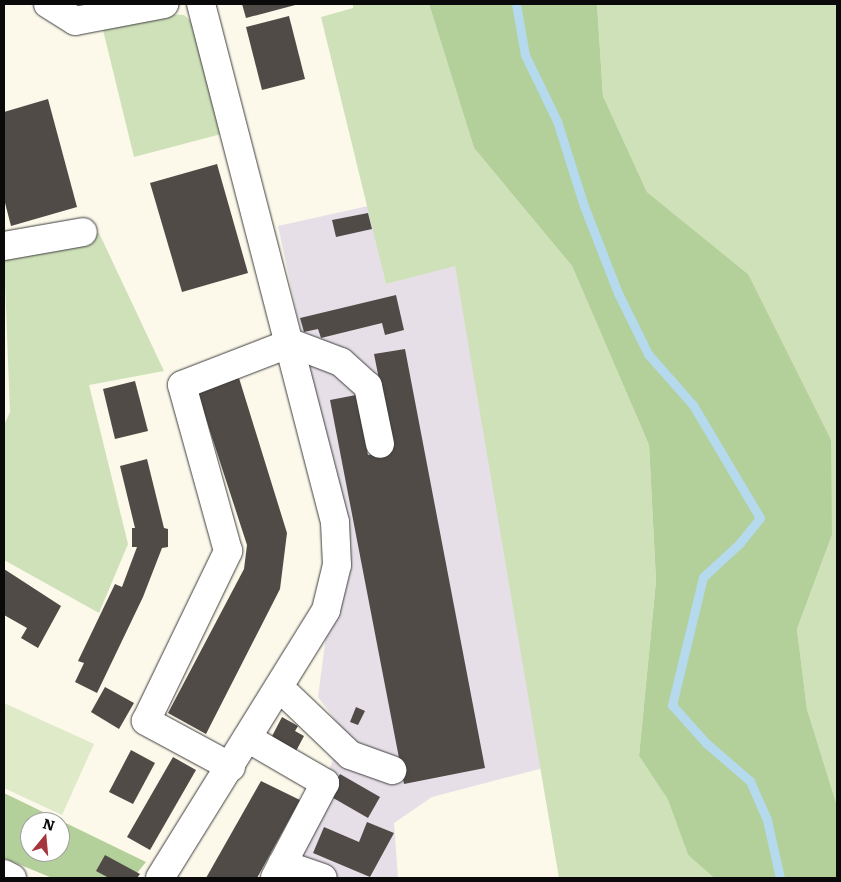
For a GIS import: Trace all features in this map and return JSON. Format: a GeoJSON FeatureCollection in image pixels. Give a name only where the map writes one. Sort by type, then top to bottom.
{"type":"FeatureCollection","features":[{"type":"Feature","properties":{"kind":"street"},"geometry":{"type":"LineString","coordinates":[[48,4],[75,21],[164,4]]}},
{"type":"Feature","properties":{"kind":"street"},"geometry":{"type":"LineString","coordinates":[[160,878],[250,739],[326,610],[336,565],[335,522],[291,344],[202,4]]}},
{"type":"Feature","properties":{"kind":"street"},"geometry":{"type":"LineString","coordinates":[[4,246],[82,232]]}},
{"type":"Feature","properties":{"kind":"street"},"geometry":{"type":"LineString","coordinates":[[231,767],[146,721],[228,552],[182,385],[291,344],[341,362],[368,386],[380,444]]}},
{"type":"Feature","properties":{"kind":"street"},"geometry":{"type":"LineString","coordinates":[[281,688],[350,755],[392,770]]}},
{"type":"Feature","properties":{"kind":"street"},"geometry":{"type":"LineString","coordinates":[[250,739],[325,783],[279,871],[323,878]]}},
{"type":"Feature","properties":{"kind":"street"},"geometry":{"type":"LineString","coordinates":[[4,874],[12,878]]}},
{"type":"Feature","properties":{"kind":"shaded area"},"geometry":{"type":"Polygon","coordinates":[[[368,206],[386,284],[455,265],[543,768],[432,797],[394,823],[398,878],[287,878],[344,732],[318,697],[341,520],[278,226],[368,206]]]}},
{"type":"Feature","properties":{"kind":"green space"},"geometry":{"type":"Polygon","coordinates":[[[353,4],[429,4],[474,148],[572,266],[649,445],[656,581],[639,756],[668,800],[688,855],[714,878],[559,878],[455,266],[386,284],[321,17],[353,8],[353,4]]]}},
{"type":"Feature","properties":{"kind":"green space"},"geometry":{"type":"Polygon","coordinates":[[[429,4],[597,4],[603,96],[647,192],[748,274],[831,440],[832,535],[797,629],[807,709],[837,806],[837,878],[714,878],[688,855],[668,800],[639,756],[656,581],[649,445],[572,266],[474,148],[429,4]]]}},
{"type":"Feature","properties":{"kind":"green space"},"geometry":{"type":"Polygon","coordinates":[[[597,4],[837,4],[837,806],[807,709],[797,629],[832,535],[748,274],[647,192],[603,96],[597,4]]]}},
{"type":"Feature","properties":{"kind":"green space"},"geometry":{"type":"Polygon","coordinates":[[[167,14],[184,15],[192,22],[225,133],[134,157],[102,26],[167,14]]]}},
{"type":"Feature","properties":{"kind":"green space"},"geometry":{"type":"Polygon","coordinates":[[[99,233],[164,371],[89,385],[128,544],[99,613],[4,560],[4,425],[10,412],[4,258],[99,233]]]}},
{"type":"Feature","properties":{"kind":"green space"},"geometry":{"type":"Polygon","coordinates":[[[4,703],[94,744],[63,812],[56,812],[4,788],[4,703]]]}},
{"type":"Feature","properties":{"kind":"green space"},"geometry":{"type":"Polygon","coordinates":[[[4,793],[43,812],[20,812],[20,862],[70,862],[70,825],[146,862],[133,878],[52,878],[4,858],[4,793]]]}},
{"type":"Feature","properties":{"kind":"building"},"geometry":{"type":"Polygon","coordinates":[[[242,4],[299,4],[246,18],[242,4]]]}},
{"type":"Feature","properties":{"kind":"building"},"geometry":{"type":"Polygon","coordinates":[[[289,16],[305,79],[262,90],[246,27],[289,16]]]}},
{"type":"Feature","properties":{"kind":"building"},"geometry":{"type":"Polygon","coordinates":[[[48,99],[77,207],[11,226],[4,199],[4,112],[48,99]]]}},
{"type":"Feature","properties":{"kind":"building"},"geometry":{"type":"Polygon","coordinates":[[[217,164],[248,273],[182,292],[150,183],[217,164]]]}},
{"type":"Feature","properties":{"kind":"building"},"geometry":{"type":"Polygon","coordinates":[[[368,213],[372,229],[336,237],[332,220],[368,213]]]}},
{"type":"Feature","properties":{"kind":"building"},"geometry":{"type":"Polygon","coordinates":[[[396,295],[404,330],[385,335],[382,323],[321,338],[318,329],[304,332],[300,318],[396,295]]]}},
{"type":"Feature","properties":{"kind":"building"},"geometry":{"type":"Polygon","coordinates":[[[405,349],[485,768],[404,784],[330,400],[356,395],[368,455],[393,451],[374,354],[405,349]]]}},
{"type":"Feature","properties":{"kind":"building"},"geometry":{"type":"Polygon","coordinates":[[[239,378],[287,533],[280,589],[206,734],[168,713],[244,569],[247,545],[197,391],[239,378]]]}},
{"type":"Feature","properties":{"kind":"building"},"geometry":{"type":"Polygon","coordinates":[[[135,381],[148,431],[115,439],[103,389],[135,381]]]}},
{"type":"Feature","properties":{"kind":"building"},"geometry":{"type":"Polygon","coordinates":[[[147,459],[164,528],[168,529],[168,547],[162,548],[143,597],[97,693],[75,682],[84,663],[78,661],[115,584],[122,587],[137,547],[132,547],[132,528],[135,528],[120,466],[147,459]]]}},
{"type":"Feature","properties":{"kind":"building"},"geometry":{"type":"Polygon","coordinates":[[[4,569],[61,606],[38,648],[21,638],[27,628],[4,615],[4,569]]]}},
{"type":"Feature","properties":{"kind":"building"},"geometry":{"type":"Polygon","coordinates":[[[105,687],[134,703],[119,729],[91,712],[105,687]]]}},
{"type":"Feature","properties":{"kind":"building"},"geometry":{"type":"Polygon","coordinates":[[[356,707],[365,711],[358,725],[350,722],[356,707]]]}},
{"type":"Feature","properties":{"kind":"building"},"geometry":{"type":"Polygon","coordinates":[[[282,717],[298,726],[295,731],[304,736],[295,753],[270,740],[282,717]]]}},
{"type":"Feature","properties":{"kind":"building"},"geometry":{"type":"Polygon","coordinates":[[[131,750],[155,763],[133,804],[109,792],[131,750]]]}},
{"type":"Feature","properties":{"kind":"building"},"geometry":{"type":"Polygon","coordinates":[[[173,757],[196,770],[150,850],[127,837],[173,757]]]}},
{"type":"Feature","properties":{"kind":"building"},"geometry":{"type":"Polygon","coordinates":[[[340,774],[380,797],[368,818],[328,795],[340,774]]]}},
{"type":"Feature","properties":{"kind":"building"},"geometry":{"type":"Polygon","coordinates":[[[261,781],[300,800],[257,878],[206,878],[261,781]]]}},
{"type":"Feature","properties":{"kind":"building"},"geometry":{"type":"Polygon","coordinates":[[[367,822],[394,833],[370,877],[313,853],[324,827],[359,842],[367,822]]]}},
{"type":"Feature","properties":{"kind":"building"},"geometry":{"type":"Polygon","coordinates":[[[105,855],[140,874],[137,878],[109,878],[96,871],[105,855]]]}},
{"type":"Feature","properties":{"kind":"waterway"},"geometry":{"type":"LineString","coordinates":[[516,4],[525,55],[557,121],[584,206],[618,293],[648,354],[693,405],[760,518],[740,543],[703,577],[672,705],[706,743],[750,781],[767,820],[780,878]]}}]}
